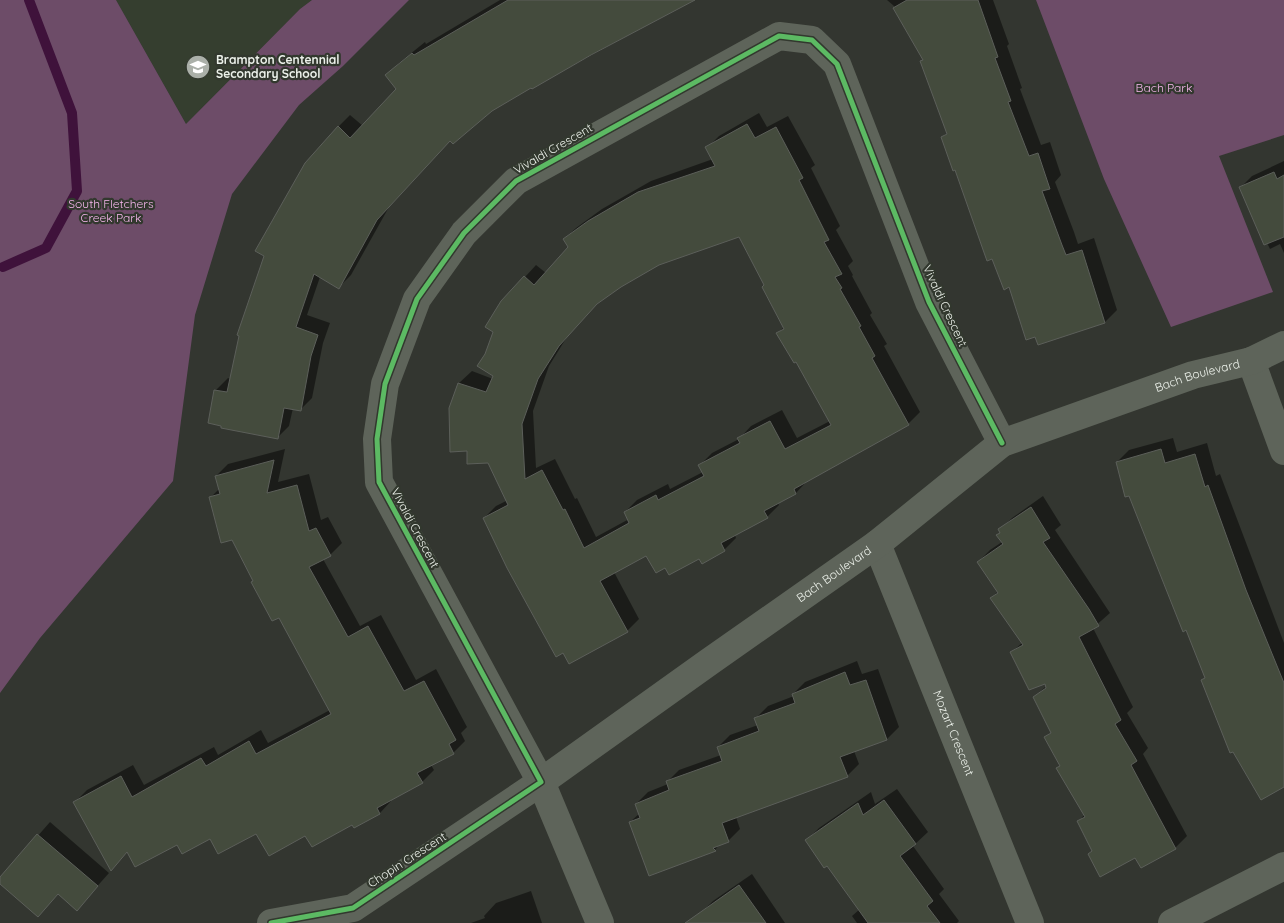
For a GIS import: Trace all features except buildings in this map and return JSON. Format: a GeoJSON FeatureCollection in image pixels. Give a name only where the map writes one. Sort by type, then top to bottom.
{"type":"FeatureCollection","features":[{"type":"Feature","properties":{"kind":"street","name":"Vivaldi Crescent"},"geometry":{"type":"LineString","coordinates":[[541,782],[379,482],[377,439],[385,384],[417,299],[464,233],[516,181],[780,36],[812,40],[837,64],[929,302],[1002,443]]}},
{"type":"Feature","properties":{"kind":"street","name":"Bach Boulevard"},"geometry":{"type":"LineString","coordinates":[[541,782],[878,544],[1002,443],[1193,375],[1251,361],[1284,345]]}},
{"type":"Feature","properties":{"kind":"street"},"geometry":{"type":"LineString","coordinates":[[1251,361],[1284,451]]}},
{"type":"Feature","properties":{"kind":"street","name":"Mozart Crescent"},"geometry":{"type":"LineString","coordinates":[[878,544],[1030,923]]}},
{"type":"Feature","properties":{"kind":"street"},"geometry":{"type":"LineString","coordinates":[[541,782],[600,923]]}},
{"type":"Feature","properties":{"kind":"street","name":"Chopin Crescent"},"geometry":{"type":"LineString","coordinates":[[271,923],[352,908],[541,782]]}},
{"type":"Feature","properties":{"kind":"street"},"geometry":{"type":"LineString","coordinates":[[1172,923],[1284,866]]}},
{"type":"Feature","properties":{"kind":"shaded area","name":"Brampton Centennial Secondary School"},"geometry":{"type":"Polygon","coordinates":[[[116,0],[312,0],[300,9],[186,124],[116,0]]]}},
{"type":"Feature","properties":{"kind":"green space","name":"South Fletchers Creek Park"},"geometry":{"type":"Polygon","coordinates":[[[0,0],[116,0],[186,124],[300,9],[312,0],[409,0],[343,66],[299,105],[232,194],[195,315],[173,481],[40,638],[0,693],[0,0]]]}},
{"type":"Feature","properties":{"kind":"green space","name":"Bach Park"},"geometry":{"type":"Polygon","coordinates":[[[1036,0],[1284,0],[1284,135],[1219,156],[1273,292],[1171,327],[1104,179],[1036,0]]]}},
{"type":"Feature","properties":{"kind":"waterway"},"geometry":{"type":"LineString","coordinates":[[3,267],[46,248],[77,191],[72,113],[29,0]]}},
{"type":"Feature","properties":{"kind":"cycle path"},"geometry":{"type":"LineString","coordinates":[[271,923],[353,908],[541,782],[379,482],[377,439],[385,384],[417,299],[464,233],[516,181],[779,36],[812,40],[837,64],[929,302],[1002,443]]}},
{"type":"Feature","properties":{"kind":"place","name":"Brampton Centennial Secondary School"},"geometry":{"type":"Point","coordinates":[198,67]}}]}
